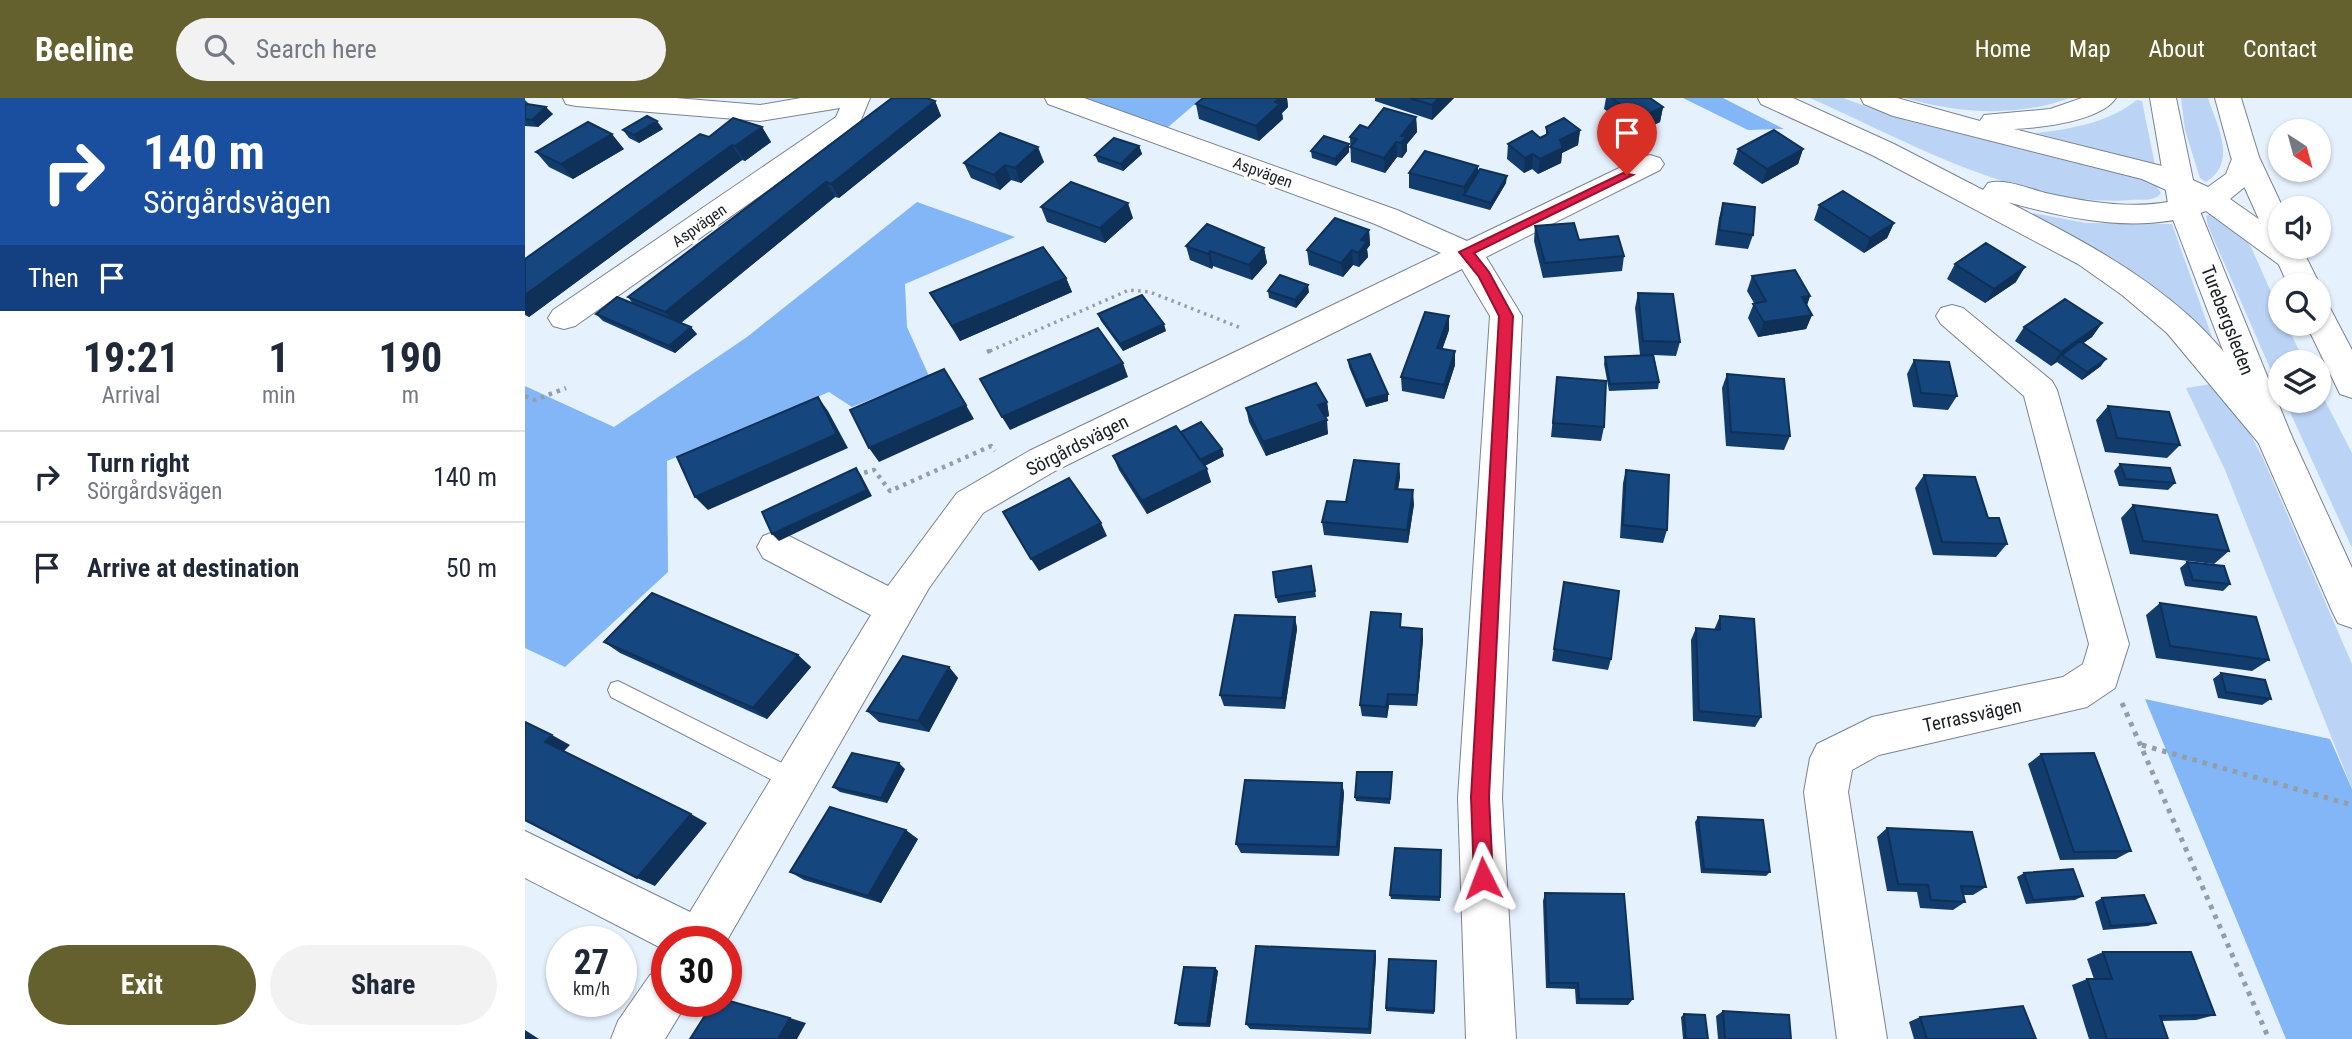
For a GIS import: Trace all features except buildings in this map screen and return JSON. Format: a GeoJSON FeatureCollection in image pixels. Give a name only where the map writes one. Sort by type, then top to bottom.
{"type":"FeatureCollection","features":[{"type":"Feature","properties":{"kind":"main road"},"geometry":{"type":"LineString","coordinates":[[576,98],[760,113],[850,98]]}},
{"type":"Feature","properties":{"kind":"main road","name":"Aspvägen"},"geometry":{"type":"LineString","coordinates":[[564,318],[848,121],[857,98]]}},
{"type":"Feature","properties":{"kind":"main road","name":"Aspvägen"},"geometry":{"type":"LineString","coordinates":[[1058,98],[1386,217],[1466,252]]}},
{"type":"Feature","properties":{"kind":"main road"},"geometry":{"type":"LineString","coordinates":[[1771,98],[1884,150],[2089,257],[2133,287],[2179,326],[2274,437]]}},
{"type":"Feature","properties":{"kind":"main road"},"geometry":{"type":"LineString","coordinates":[[1874,98],[1903,110],[2152,172],[2268,242]]}},
{"type":"Feature","properties":{"kind":"main road"},"geometry":{"type":"LineString","coordinates":[[1948,121],[2039,120],[2072,112],[2103,98]]}},
{"type":"Feature","properties":{"kind":"main road","name":"Turebergsleden"},"geometry":{"type":"LineString","coordinates":[[2163,98],[2191,197],[2274,437],[2352,611]]}},
{"type":"Feature","properties":{"kind":"main road"},"geometry":{"type":"LineString","coordinates":[[2228,98],[2245,157],[2268,206]]}},
{"type":"Feature","properties":{"kind":"main road"},"geometry":{"type":"LineString","coordinates":[[1884,150],[1979,184],[2077,209],[2118,213],[2191,197],[2237,180],[2245,157]]}},
{"type":"Feature","properties":{"kind":"main road","name":"Sörgårdsvägen"},"geometry":{"type":"LineString","coordinates":[[708,926],[915,576],[970,503],[1014,478],[1276,346],[1650,164]]}},
{"type":"Feature","properties":{"kind":"main road"},"geometry":{"type":"LineString","coordinates":[[1466,252],[1485,275],[1506,316],[1480,797],[1491,1039]]}},
{"type":"Feature","properties":{"kind":"main road"},"geometry":{"type":"LineString","coordinates":[[1952,316],[2040,390],[2109,644],[2100,675]]}},
{"type":"Feature","properties":{"kind":"main road"},"geometry":{"type":"LineString","coordinates":[[2329,336],[2352,385]]}},
{"type":"Feature","properties":{"kind":"main road"},"geometry":{"type":"LineString","coordinates":[[776,547],[896,609]]}},
{"type":"Feature","properties":{"kind":"main road","name":"Terrassvägen"},"geometry":{"type":"LineString","coordinates":[[1862,1039],[1826,792],[1832,758],[1872,737],[2072,694],[2100,675]]}},
{"type":"Feature","properties":{"kind":"main road"},"geometry":{"type":"LineString","coordinates":[[525,854],[667,926]]}},
{"type":"Feature","properties":{"kind":"main road"},"geometry":{"type":"LineString","coordinates":[[636,1039],[651,1016]]}},
{"type":"Feature","properties":{"kind":"lane"},"geometry":{"type":"LineString","coordinates":[[618,690],[794,780]]}},
{"type":"Feature","properties":{"kind":"path"},"geometry":{"type":"LineString","coordinates":[[987,352],[1129,290],[1150,292],[1173,300],[1276,346]]}},
{"type":"Feature","properties":{"kind":"path"},"geometry":{"type":"LineString","coordinates":[[525,396],[535,400],[566,388]]}},
{"type":"Feature","properties":{"kind":"path"},"geometry":{"type":"LineString","coordinates":[[850,478],[874,470],[890,491],[991,446],[1014,478]]}},
{"type":"Feature","properties":{"kind":"path"},"geometry":{"type":"LineString","coordinates":[[2100,675],[2121,699],[2269,1039]]}},
{"type":"Feature","properties":{"kind":"path"},"geometry":{"type":"LineString","coordinates":[[2141,745],[2352,805]]}},
{"type":"Feature","properties":{"kind":"shaded area"},"geometry":{"type":"Polygon","coordinates":[[[1078,98],[1202,98],[1167,128],[1078,98]]]}},
{"type":"Feature","properties":{"kind":"shaded area"},"geometry":{"type":"Polygon","coordinates":[[[1683,98],[1723,98],[1784,129],[1748,130],[1683,98]]]}},
{"type":"Feature","properties":{"kind":"shaded area"},"geometry":{"type":"Polygon","coordinates":[[[1810,98],[1843,98],[1904,120],[2147,180],[2155,184],[2161,193],[2155,198],[2147,199],[2090,200],[2007,183],[1925,151],[1810,98]]]}},
{"type":"Feature","properties":{"kind":"shaded area"},"geometry":{"type":"Polygon","coordinates":[[[1905,98],[2069,98],[2028,109],[1987,111],[1946,107],[1905,98]]]}},
{"type":"Feature","properties":{"kind":"shaded area"},"geometry":{"type":"Polygon","coordinates":[[[2181,98],[2208,98],[2220,132],[2223,154],[2221,164],[2216,174],[2206,182],[2200,178],[2185,130],[2181,98]]]}},
{"type":"Feature","properties":{"kind":"shaded area"},"geometry":{"type":"Polygon","coordinates":[[[2137,100],[2142,101],[2155,165],[2035,133],[2075,127],[2101,119],[2137,100]]]}},
{"type":"Feature","properties":{"kind":"shaded area"},"geometry":{"type":"Polygon","coordinates":[[[917,202],[1015,237],[905,284],[907,327],[929,376],[852,407],[829,392],[667,461],[668,572],[565,667],[525,648],[525,386],[614,427],[747,337],[917,202]]]}},
{"type":"Feature","properties":{"kind":"shaded area"},"geometry":{"type":"Polygon","coordinates":[[[2033,213],[2086,223],[2172,224],[2212,337],[2129,270],[2032,216],[2033,213]]]}},
{"type":"Feature","properties":{"kind":"shaded area"},"geometry":{"type":"Polygon","coordinates":[[[2211,213],[2237,228],[2251,247],[2268,285],[2268,336],[2292,336],[2299,350],[2268,350],[2268,364],[2206,216],[2211,213]]]}},
{"type":"Feature","properties":{"kind":"shaded area"},"geometry":{"type":"Polygon","coordinates":[[[2211,384],[2249,432],[2262,456],[2352,664],[2352,789],[2225,470],[2186,388],[2211,384]]]}},
{"type":"Feature","properties":{"kind":"shaded area"},"geometry":{"type":"Polygon","coordinates":[[[2331,412],[2352,453],[2352,548],[2290,413],[2331,412]]]}},
{"type":"Feature","properties":{"kind":"shaded area"},"geometry":{"type":"Polygon","coordinates":[[[2145,699],[2330,739],[2352,789],[2352,1039],[2286,1039],[2145,699]]]}},
{"type":"Feature","properties":{"kind":"route"},"geometry":{"type":"LineString","coordinates":[[1483,878],[1480,797],[1506,316],[1485,275],[1466,252],[1627,175]]}}]}
